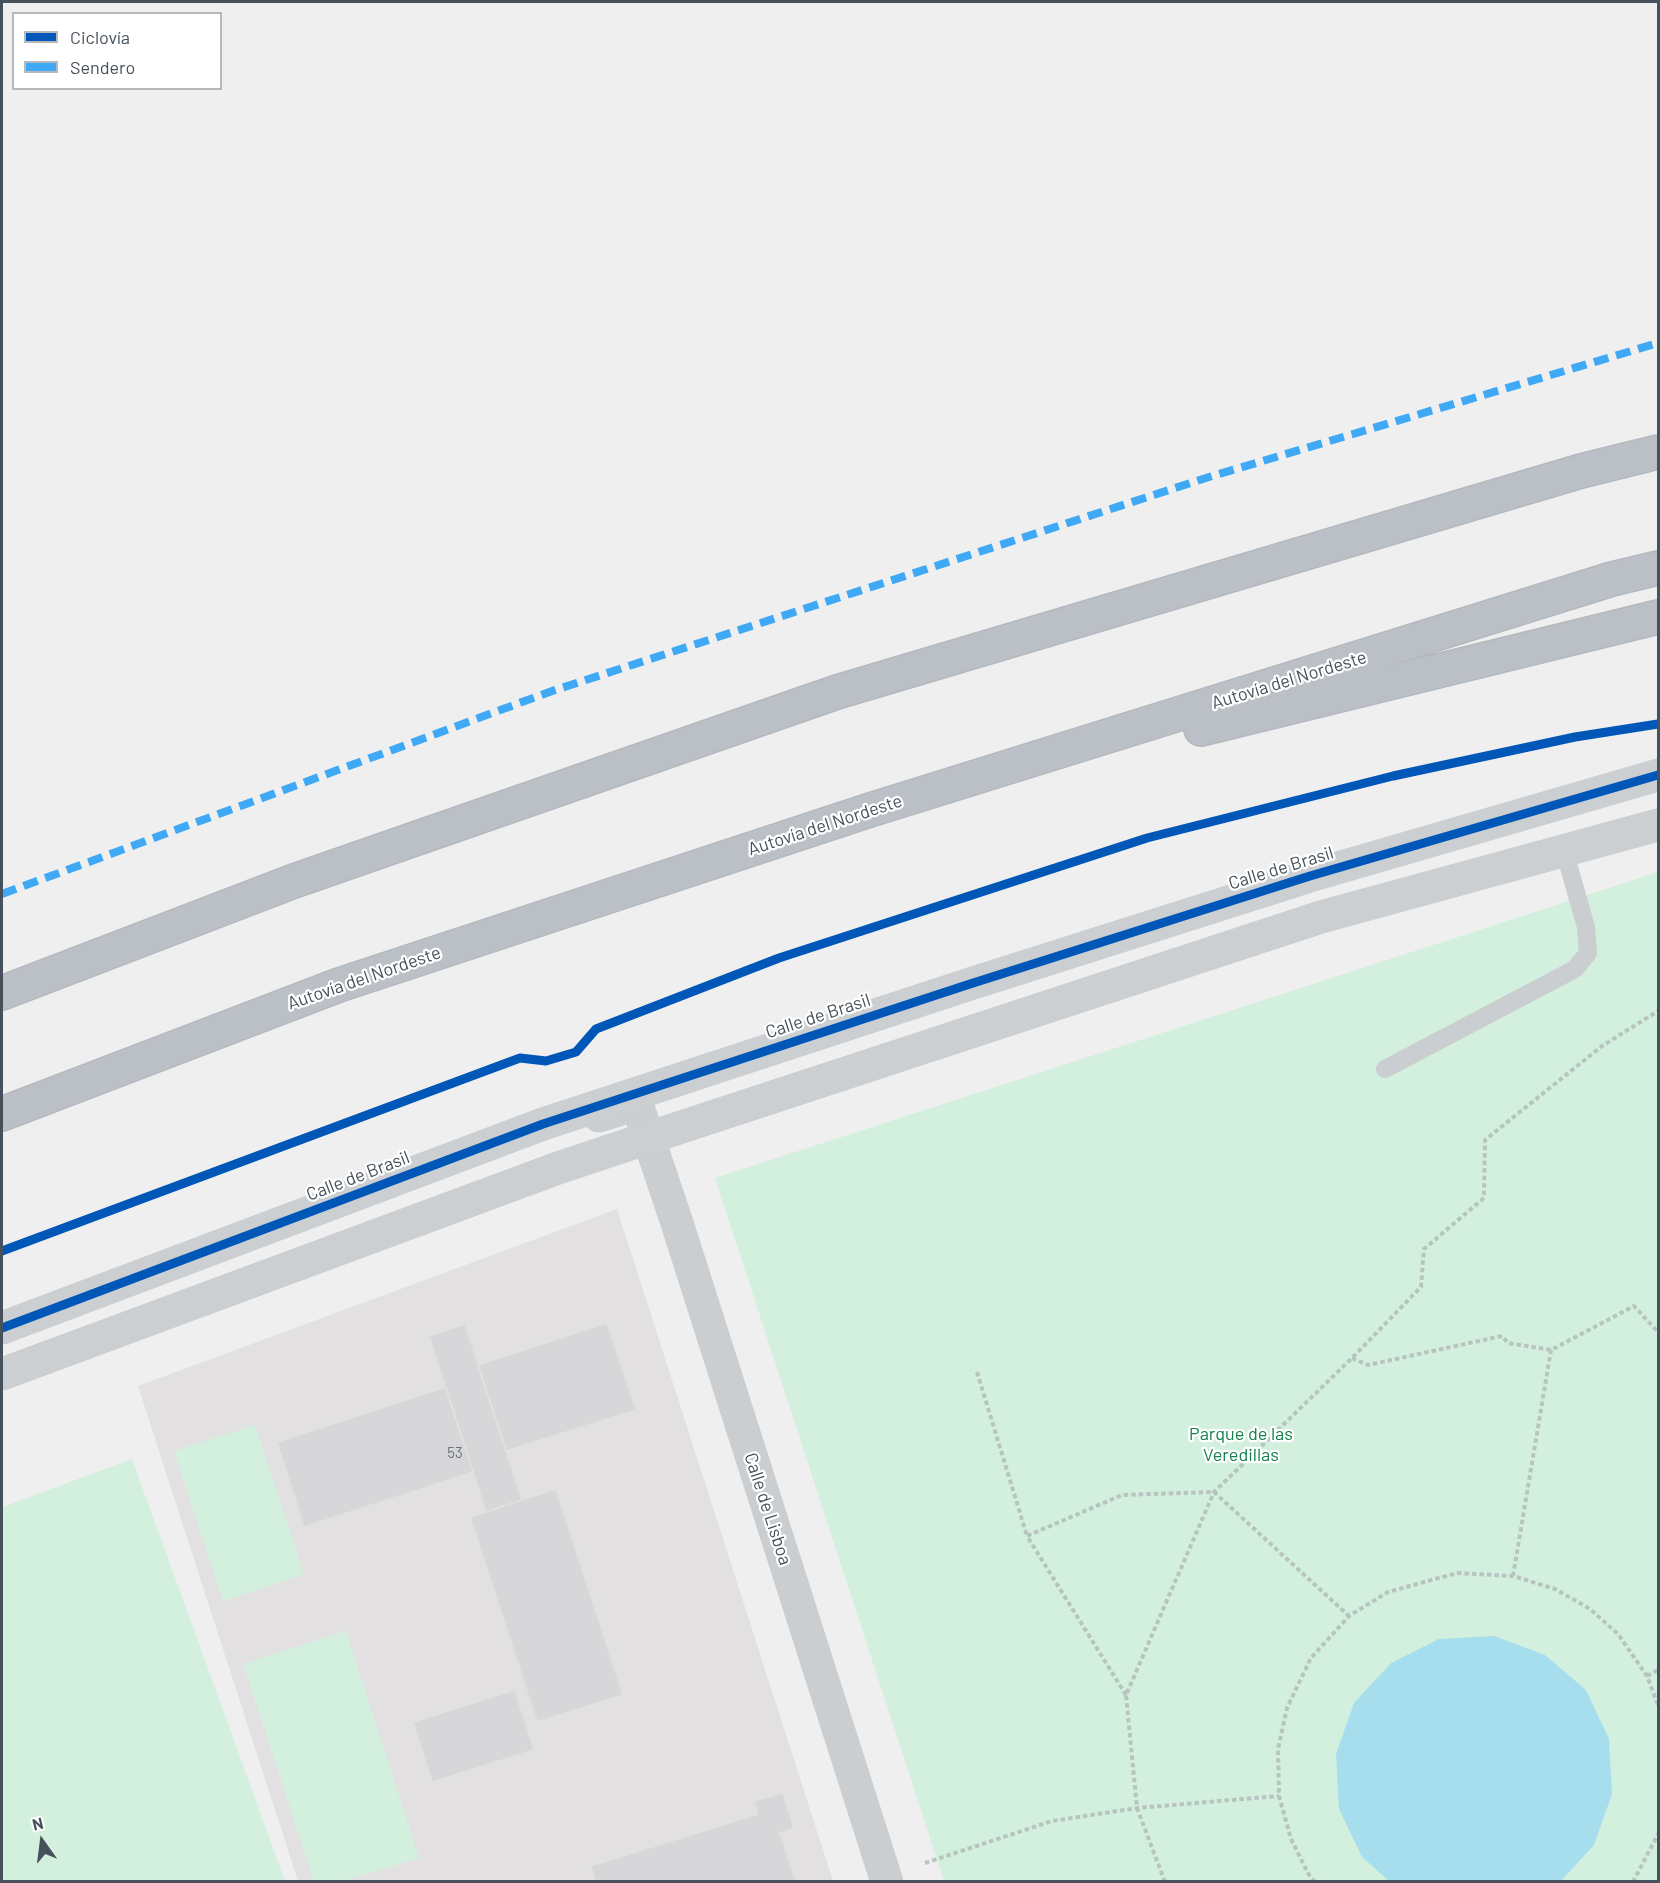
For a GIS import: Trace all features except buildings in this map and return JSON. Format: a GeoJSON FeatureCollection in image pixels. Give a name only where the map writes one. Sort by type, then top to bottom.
{"type":"FeatureCollection","features":[{"type":"Feature","properties":{"kind":"highway"},"geometry":{"type":"LineString","coordinates":[[2,993],[294,880],[837,692],[1581,471],[1659,450]]}},
{"type":"Feature","properties":{"kind":"highway","name":"Autovía del Nordeste"},"geometry":{"type":"LineString","coordinates":[[2,1113],[339,985],[870,810],[1612,579],[1659,568]]}},
{"type":"Feature","properties":{"kind":"highway"},"geometry":{"type":"LineString","coordinates":[[870,810],[1659,617]]}},
{"type":"Feature","properties":{"kind":"street","name":"Calle de Brasil"},"geometry":{"type":"LineString","coordinates":[[2,1328],[571,1114],[1310,876],[1659,775]]}},
{"type":"Feature","properties":{"kind":"street"},"geometry":{"type":"LineString","coordinates":[[2,1374],[558,1168],[648,1138],[1321,917],[1659,825]]}},
{"type":"Feature","properties":{"kind":"street","name":"Calle de Lisboa"},"geometry":{"type":"LineString","coordinates":[[571,1114],[592,1118],[637,1104],[887,1881]]}},
{"type":"Feature","properties":{"kind":"lane"},"geometry":{"type":"LineString","coordinates":[[1385,1069],[1575,969],[1588,953],[1586,927],[1564,850]]}},
{"type":"Feature","properties":{"kind":"path"},"geometry":{"type":"LineString","coordinates":[[1126,1695],[1214,1492],[1352,1358],[1421,1287],[1424,1249],[1484,1198],[1485,1140],[1602,1046],[1659,1011]]}},
{"type":"Feature","properties":{"kind":"path"},"geometry":{"type":"LineString","coordinates":[[1352,1358],[1368,1365],[1502,1336],[1508,1343],[1551,1350],[1634,1306],[1659,1332]]}},
{"type":"Feature","properties":{"kind":"path"},"geometry":{"type":"LineString","coordinates":[[1513,1576],[1551,1350]]}},
{"type":"Feature","properties":{"kind":"path"},"geometry":{"type":"LineString","coordinates":[[977,1372],[1028,1536],[1126,1695],[1137,1808],[1165,1881]]}},
{"type":"Feature","properties":{"kind":"path"},"geometry":{"type":"LineString","coordinates":[[1028,1536],[1122,1495],[1214,1492],[1349,1616]]}},
{"type":"Feature","properties":{"kind":"path"},"geometry":{"type":"LineString","coordinates":[[1315,1881],[1309,1875],[1291,1839],[1279,1796],[1278,1749],[1287,1708],[1311,1658],[1349,1616],[1388,1592],[1457,1573],[1513,1576],[1555,1589],[1590,1609],[1618,1634],[1647,1676],[1659,1704]]}},
{"type":"Feature","properties":{"kind":"path"},"geometry":{"type":"LineString","coordinates":[[1647,1676],[1659,1670]]}},
{"type":"Feature","properties":{"kind":"path"},"geometry":{"type":"LineString","coordinates":[[925,1863],[1052,1821],[1137,1808],[1279,1796]]}},
{"type":"Feature","properties":{"kind":"path"},"geometry":{"type":"LineString","coordinates":[[1635,1881],[1659,1834]]}},
{"type":"Feature","properties":{"kind":"shaded area"},"geometry":{"type":"Polygon","coordinates":[[[617,1209],[833,1881],[298,1881],[138,1386],[617,1209]]]}},
{"type":"Feature","properties":{"kind":"green space","name":"Parque de las Veredillas"},"geometry":{"type":"Polygon","coordinates":[[[1658,872],[1658,1881],[944,1881],[715,1178],[1658,872]]]}},
{"type":"Feature","properties":{"kind":"green space"},"geometry":{"type":"Polygon","coordinates":[[[255,1425],[304,1574],[223,1601],[174,1451],[255,1425]]]}},
{"type":"Feature","properties":{"kind":"green space"},"geometry":{"type":"Polygon","coordinates":[[[132,1459],[285,1881],[2,1881],[2,1507],[132,1459]]]}},
{"type":"Feature","properties":{"kind":"green space"},"geometry":{"type":"Polygon","coordinates":[[[346,1631],[419,1858],[345,1881],[314,1881],[243,1664],[346,1631]]]}},
{"type":"Feature","properties":{"kind":"water"},"geometry":{"type":"Polygon","coordinates":[[[1494,1636],[1545,1655],[1586,1690],[1609,1739],[1612,1794],[1594,1845],[1561,1881],[1389,1881],[1362,1857],[1339,1809],[1336,1754],[1354,1703],[1391,1663],[1439,1639],[1494,1636]]]}},
{"type":"Feature","properties":{"kind":"marked path"},"geometry":{"type":"LineString","coordinates":[[2,894],[552,691],[1209,477],[1658,343]]}},
{"type":"Feature","properties":{"kind":"cycle path"},"geometry":{"type":"LineString","coordinates":[[2,1251],[520,1058],[546,1061],[576,1052],[596,1029],[779,958],[1147,838],[1393,776],[1575,737],[1658,724]]}},
{"type":"Feature","properties":{"kind":"cycle path"},"geometry":{"type":"LineString","coordinates":[[2,1328],[543,1124],[970,984],[1310,876],[1658,775]]}}]}
